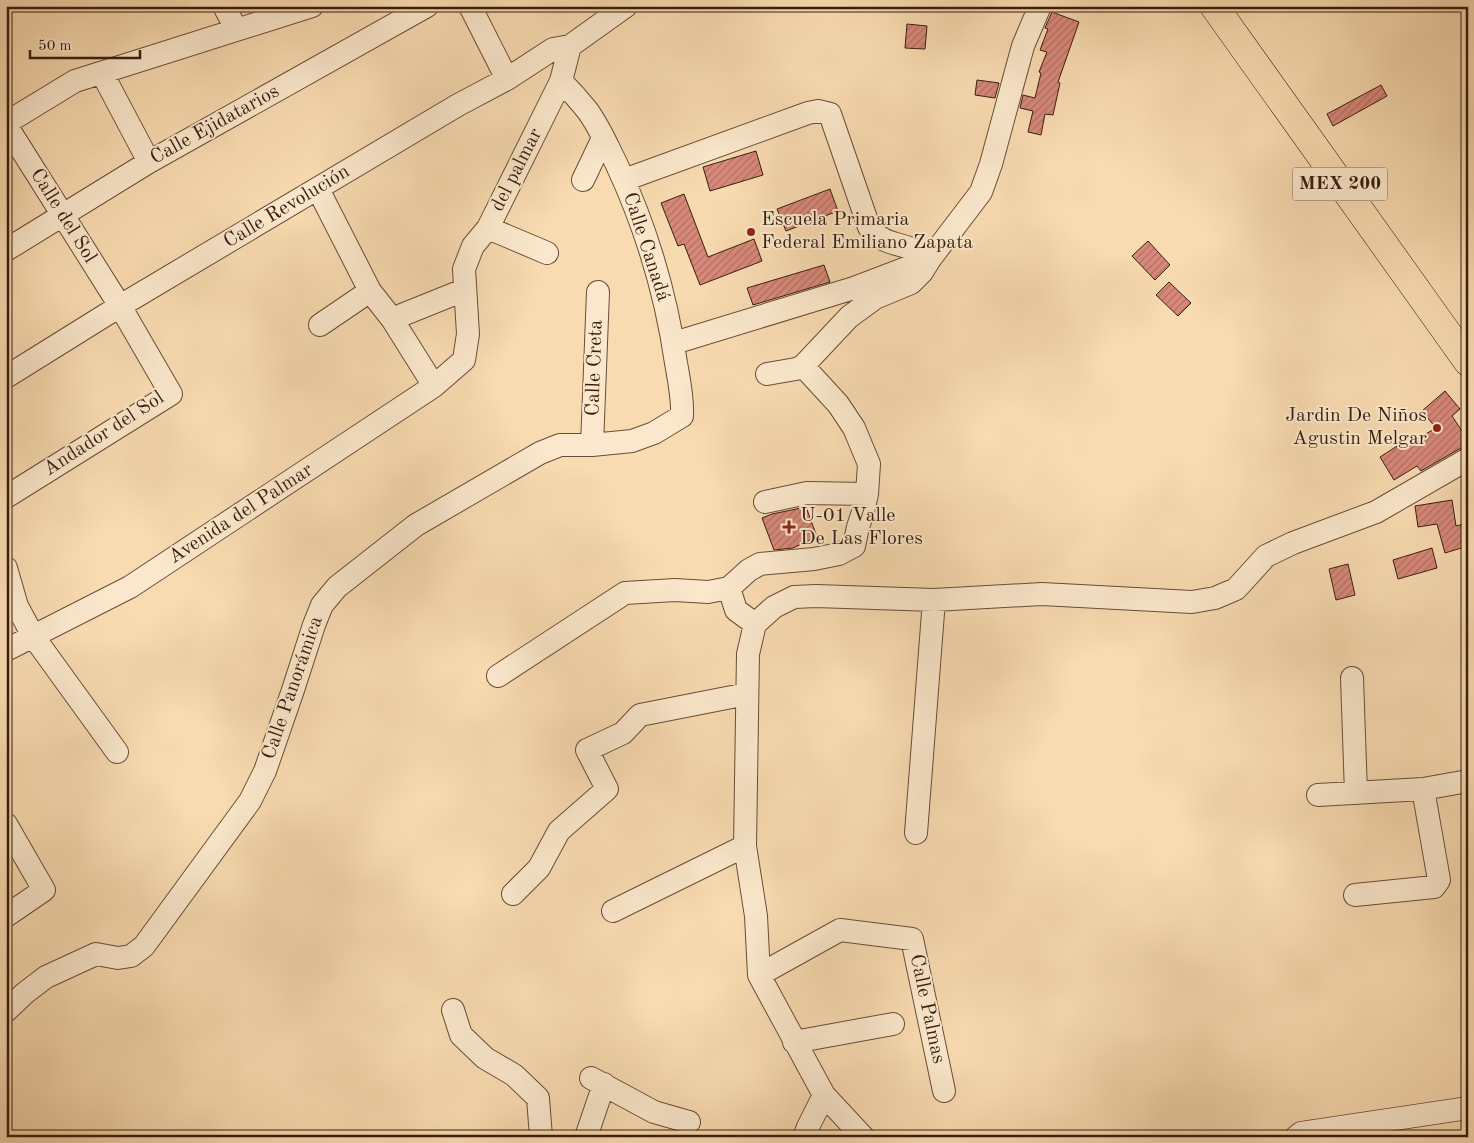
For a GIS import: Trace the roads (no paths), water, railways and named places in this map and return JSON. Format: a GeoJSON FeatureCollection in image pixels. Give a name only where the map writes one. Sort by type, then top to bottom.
{"type":"FeatureCollection","features":[{"type":"Feature","properties":{"kind":"main road","name":"MEX 200"},"geometry":{"type":"LineString","coordinates":[[1214,6],[1468,362]]}},
{"type":"Feature","properties":{"kind":"street"},"geometry":{"type":"LineString","coordinates":[[224,6],[236,30]]}},
{"type":"Feature","properties":{"kind":"street"},"geometry":{"type":"LineString","coordinates":[[6,124],[75,82],[312,6]]}},
{"type":"Feature","properties":{"kind":"street","name":"Calle Ejidatarios"},"geometry":{"type":"LineString","coordinates":[[6,250],[149,162],[427,6]]}},
{"type":"Feature","properties":{"kind":"street"},"geometry":{"type":"LineString","coordinates":[[470,6],[507,79]]}},
{"type":"Feature","properties":{"kind":"street"},"geometry":{"type":"LineString","coordinates":[[570,46],[626,6]]}},
{"type":"Feature","properties":{"kind":"street"},"geometry":{"type":"LineString","coordinates":[[767,374],[796,370],[803,366],[848,316],[876,298],[912,283],[922,272],[981,192],[991,164],[1023,46],[1040,6]]}},
{"type":"Feature","properties":{"kind":"street","name":"Calle Revolución"},"geometry":{"type":"LineString","coordinates":[[6,377],[120,306],[458,105],[507,79],[553,49],[570,46]]}},
{"type":"Feature","properties":{"kind":"street","name":"del palmar"},"geometry":{"type":"LineString","coordinates":[[464,360],[468,334],[464,269],[473,246],[488,228],[561,81],[570,46]]}},
{"type":"Feature","properties":{"kind":"street"},"geometry":{"type":"LineString","coordinates":[[102,73],[149,162]]}},
{"type":"Feature","properties":{"kind":"street","name":"Calle Canadá"},"geometry":{"type":"LineString","coordinates":[[561,81],[586,110],[604,138],[624,180],[649,242],[661,281],[674,342],[682,404],[682,416],[669,424]]}},
{"type":"Feature","properties":{"kind":"street"},"geometry":{"type":"LineString","coordinates":[[624,180],[808,113],[818,111],[830,114],[869,227],[878,237],[891,244],[913,249],[930,259]]}},
{"type":"Feature","properties":{"kind":"street","name":"Calle del Sol"},"geometry":{"type":"LineString","coordinates":[[6,124],[120,306]]}},
{"type":"Feature","properties":{"kind":"street"},"geometry":{"type":"LineString","coordinates":[[583,180],[604,138]]}},
{"type":"Feature","properties":{"kind":"street"},"geometry":{"type":"LineString","coordinates":[[318,189],[370,291],[392,320],[434,386]]}},
{"type":"Feature","properties":{"kind":"street"},"geometry":{"type":"LineString","coordinates":[[488,228],[547,253]]}},
{"type":"Feature","properties":{"kind":"street"},"geometry":{"type":"LineString","coordinates":[[674,342],[854,288],[930,259]]}},
{"type":"Feature","properties":{"kind":"street"},"geometry":{"type":"LineString","coordinates":[[392,320],[464,290]]}},
{"type":"Feature","properties":{"kind":"street"},"geometry":{"type":"LineString","coordinates":[[320,325],[370,291]]}},
{"type":"Feature","properties":{"kind":"street","name":"Calle Creta"},"geometry":{"type":"LineString","coordinates":[[592,445],[598,292]]}},
{"type":"Feature","properties":{"kind":"street","name":"Andador del Sol"},"geometry":{"type":"LineString","coordinates":[[6,497],[171,394],[120,306]]}},
{"type":"Feature","properties":{"kind":"street","name":"Avenida del Palmar"},"geometry":{"type":"LineString","coordinates":[[6,650],[130,587],[434,386],[464,360]]}},
{"type":"Feature","properties":{"kind":"street"},"geometry":{"type":"LineString","coordinates":[[498,676],[625,593],[675,590],[708,592],[729,588],[749,570],[760,564],[814,560],[839,554],[854,546],[867,494],[868,464],[854,428],[838,404],[803,366]]}},
{"type":"Feature","properties":{"kind":"street","name":"Calle Panorámica"},"geometry":{"type":"LineString","coordinates":[[6,1011],[46,977],[96,954],[118,958],[131,956],[144,946],[250,801],[265,771],[322,605],[337,587],[416,525],[540,453],[560,445],[592,445],[632,441],[654,433],[669,424]]}},
{"type":"Feature","properties":{"kind":"street"},"geometry":{"type":"LineString","coordinates":[[863,1137],[824,1094],[759,975],[756,916],[745,846],[747,777],[746,694],[748,654],[755,624],[774,608],[794,598],[816,596],[934,600],[1042,594],[1192,602],[1215,598],[1236,589],[1266,556],[1293,543],[1376,512],[1468,459]]}},
{"type":"Feature","properties":{"kind":"street"},"geometry":{"type":"LineString","coordinates":[[765,502],[807,493],[867,494]]}},
{"type":"Feature","properties":{"kind":"street"},"geometry":{"type":"LineString","coordinates":[[814,560],[816,596]]}},
{"type":"Feature","properties":{"kind":"street"},"geometry":{"type":"LineString","coordinates":[[6,568],[18,606],[33,636],[117,752]]}},
{"type":"Feature","properties":{"kind":"street"},"geometry":{"type":"LineString","coordinates":[[729,588],[736,610],[755,624]]}},
{"type":"Feature","properties":{"kind":"street"},"geometry":{"type":"LineString","coordinates":[[916,833],[934,600]]}},
{"type":"Feature","properties":{"kind":"street"},"geometry":{"type":"LineString","coordinates":[[1352,678],[1356,793]]}},
{"type":"Feature","properties":{"kind":"street"},"geometry":{"type":"LineString","coordinates":[[513,894],[539,868],[559,831],[607,789],[587,750],[623,733],[640,714],[746,694]]}},
{"type":"Feature","properties":{"kind":"street"},"geometry":{"type":"LineString","coordinates":[[1318,795],[1423,789],[1468,781]]}},
{"type":"Feature","properties":{"kind":"street"},"geometry":{"type":"LineString","coordinates":[[1356,895],[1434,887],[1439,880],[1423,789]]}},
{"type":"Feature","properties":{"kind":"street"},"geometry":{"type":"LineString","coordinates":[[6,824],[44,890],[6,916]]}},
{"type":"Feature","properties":{"kind":"street"},"geometry":{"type":"LineString","coordinates":[[613,911],[745,846]]}},
{"type":"Feature","properties":{"kind":"street","name":"Calle Palmas"},"geometry":{"type":"LineString","coordinates":[[759,975],[840,930],[912,939],[944,1091]]}},
{"type":"Feature","properties":{"kind":"street"},"geometry":{"type":"LineString","coordinates":[[452,1010],[461,1035],[485,1058],[514,1075],[538,1098],[541,1137]]}},
{"type":"Feature","properties":{"kind":"street"},"geometry":{"type":"LineString","coordinates":[[794,1042],[893,1024]]}},
{"type":"Feature","properties":{"kind":"street"},"geometry":{"type":"LineString","coordinates":[[586,1137],[598,1081],[654,1112],[689,1122]]}},
{"type":"Feature","properties":{"kind":"street"},"geometry":{"type":"LineString","coordinates":[[804,1137],[824,1094]]}},
{"type":"Feature","properties":{"kind":"street"},"geometry":{"type":"LineString","coordinates":[[1296,1137],[1301,1133],[1468,1108]]}},
{"type":"Feature","properties":{"kind":"street"},"geometry":{"type":"LineString","coordinates":[[1369,1137],[1387,1121]]}},
{"type":"Feature","properties":{"kind":"place","name":"Escuela Primaria Federal Emiliano Zapata"},"geometry":{"type":"Point","coordinates":[751,232]}},
{"type":"Feature","properties":{"kind":"place","name":"Jardin De Niños Agustin Melgar"},"geometry":{"type":"Point","coordinates":[1437,428]}},
{"type":"Feature","properties":{"kind":"place","name":"U-01 Valle De Las Flores"},"geometry":{"type":"Point","coordinates":[789,527]}}]}
